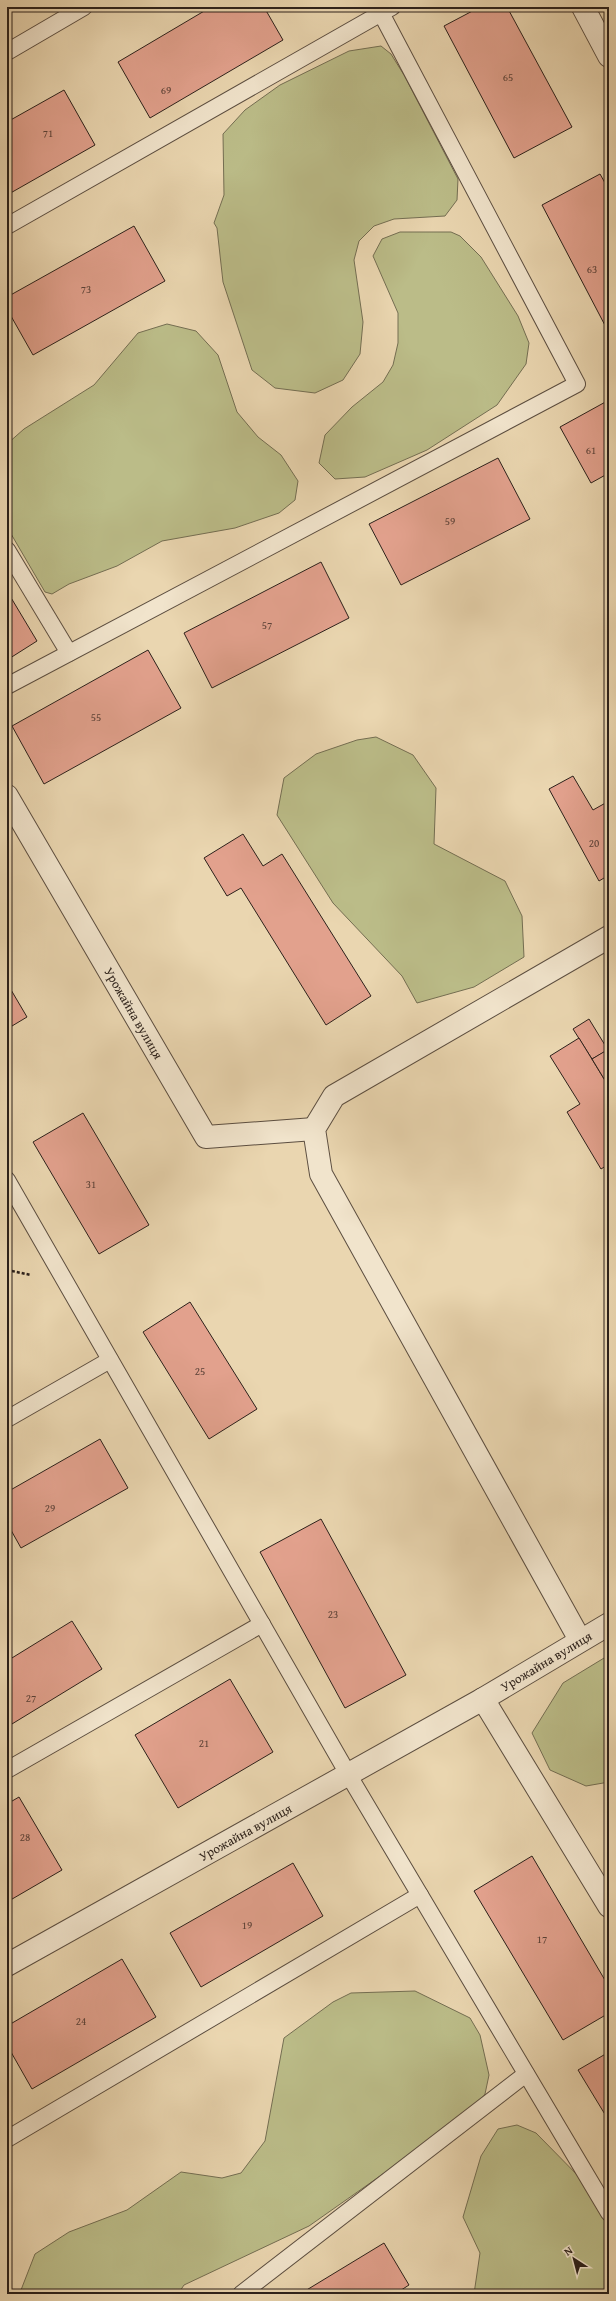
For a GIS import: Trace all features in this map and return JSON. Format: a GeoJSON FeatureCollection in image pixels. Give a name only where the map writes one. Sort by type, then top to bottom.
{"type":"FeatureCollection","features":[{"type":"Feature","properties":{"kind":"street"},"geometry":{"type":"LineString","coordinates":[[583,7],[609,56]]}},
{"type":"Feature","properties":{"kind":"street","name":"Урожайна вулиця"},"geometry":{"type":"LineString","coordinates":[[7,796],[206,1136],[314,1129]]}},
{"type":"Feature","properties":{"kind":"street"},"geometry":{"type":"LineString","coordinates":[[580,1640],[321,1174],[314,1129],[334,1096],[609,937]]}},
{"type":"Feature","properties":{"kind":"street","name":"Урожайна вулиця"},"geometry":{"type":"LineString","coordinates":[[7,1965],[483,1699],[609,1624]]}},
{"type":"Feature","properties":{"kind":"street"},"geometry":{"type":"LineString","coordinates":[[483,1699],[609,1906]]}},
{"type":"Feature","properties":{"kind":"lane"},"geometry":{"type":"LineString","coordinates":[[7,52],[84,7]]}},
{"type":"Feature","properties":{"kind":"lane"},"geometry":{"type":"LineString","coordinates":[[7,226],[387,10],[577,384],[7,686]]}},
{"type":"Feature","properties":{"kind":"lane"},"geometry":{"type":"LineString","coordinates":[[7,550],[69,653]]}},
{"type":"Feature","properties":{"kind":"lane"},"geometry":{"type":"LineString","coordinates":[[7,1180],[348,1774],[609,2213]]}},
{"type":"Feature","properties":{"kind":"lane"},"geometry":{"type":"LineString","coordinates":[[7,1419],[110,1360]]}},
{"type":"Feature","properties":{"kind":"lane"},"geometry":{"type":"LineString","coordinates":[[7,1770],[262,1624]]}},
{"type":"Feature","properties":{"kind":"lane"},"geometry":{"type":"LineString","coordinates":[[7,2139],[420,1895]]}},
{"type":"Feature","properties":{"kind":"lane"},"geometry":{"type":"LineString","coordinates":[[241,2294],[526,2074]]}},
{"type":"Feature","properties":{"kind":"green space"},"geometry":{"type":"Polygon","coordinates":[[[381,46],[391,54],[404,75],[458,179],[457,200],[445,216],[394,219],[374,226],[359,241],[354,260],[363,322],[360,354],[343,380],[315,393],[275,388],[252,370],[223,282],[217,228],[214,223],[224,195],[223,134],[245,110],[280,85],[349,51],[381,46]]]}},
{"type":"Feature","properties":{"kind":"green space"},"geometry":{"type":"Polygon","coordinates":[[[400,232],[451,232],[460,236],[481,257],[518,316],[529,343],[526,364],[497,405],[427,450],[365,477],[335,479],[319,463],[325,435],[352,407],[383,382],[393,365],[398,343],[398,313],[373,256],[382,239],[400,232]]]}},
{"type":"Feature","properties":{"kind":"green space"},"geometry":{"type":"Polygon","coordinates":[[[167,324],[196,331],[218,355],[237,412],[258,437],[281,455],[298,481],[295,500],[279,513],[235,528],[162,541],[117,566],[69,584],[52,594],[45,592],[7,527],[7,444],[24,429],[94,385],[138,333],[167,324]]]}},
{"type":"Feature","properties":{"kind":"green space"},"geometry":{"type":"Polygon","coordinates":[[[376,737],[413,755],[436,788],[434,844],[505,881],[522,916],[524,957],[474,987],[417,1003],[402,976],[333,903],[277,815],[284,778],[316,754],[357,740],[376,737]]]}},
{"type":"Feature","properties":{"kind":"green space"},"geometry":{"type":"Polygon","coordinates":[[[609,1655],[609,1782],[586,1786],[550,1770],[532,1733],[563,1683],[609,1655]]]}},
{"type":"Feature","properties":{"kind":"green space"},"geometry":{"type":"Polygon","coordinates":[[[415,1991],[470,2018],[480,2035],[489,2075],[485,2094],[474,2110],[309,2226],[184,2285],[178,2294],[23,2294],[21,2290],[35,2254],[69,2232],[127,2210],[181,2172],[222,2178],[241,2173],[265,2141],[284,2038],[333,2002],[351,1993],[415,1991]]]}},
{"type":"Feature","properties":{"kind":"green space"},"geometry":{"type":"Polygon","coordinates":[[[517,2125],[536,2133],[593,2191],[609,2196],[609,2294],[474,2294],[480,2253],[463,2217],[481,2156],[498,2129],[517,2125]]]}},
{"type":"Feature","properties":{"kind":"building"},"geometry":{"type":"Polygon","coordinates":[[[211,7],[264,7],[283,40],[150,118],[118,62],[211,7]]]}},
{"type":"Feature","properties":{"kind":"building"},"geometry":{"type":"Polygon","coordinates":[[[480,7],[507,7],[572,127],[514,158],[444,26],[480,7]]]}},
{"type":"Feature","properties":{"kind":"building"},"geometry":{"type":"Polygon","coordinates":[[[64,90],[95,145],[7,195],[7,122],[64,90]]]}},
{"type":"Feature","properties":{"kind":"building"},"geometry":{"type":"Polygon","coordinates":[[[600,174],[609,190],[609,333],[542,205],[600,174]]]}},
{"type":"Feature","properties":{"kind":"building"},"geometry":{"type":"Polygon","coordinates":[[[134,226],[165,281],[33,355],[7,309],[7,297],[134,226]]]}},
{"type":"Feature","properties":{"kind":"building"},"geometry":{"type":"Polygon","coordinates":[[[609,400],[609,473],[591,483],[560,427],[609,400]]]}},
{"type":"Feature","properties":{"kind":"building"},"geometry":{"type":"Polygon","coordinates":[[[498,458],[530,519],[401,585],[369,524],[498,458]]]}},
{"type":"Feature","properties":{"kind":"building"},"geometry":{"type":"Polygon","coordinates":[[[321,562],[349,618],[212,688],[184,633],[321,562]]]}},
{"type":"Feature","properties":{"kind":"building"},"geometry":{"type":"Polygon","coordinates":[[[7,591],[37,641],[7,660],[7,591]]]}},
{"type":"Feature","properties":{"kind":"building"},"geometry":{"type":"Polygon","coordinates":[[[148,650],[181,708],[44,784],[12,726],[148,650]]]}},
{"type":"Feature","properties":{"kind":"building"},"geometry":{"type":"Polygon","coordinates":[[[573,776],[593,810],[609,801],[609,875],[599,881],[549,789],[573,776]]]}},
{"type":"Feature","properties":{"kind":"building"},"geometry":{"type":"Polygon","coordinates":[[[243,834],[263,866],[282,854],[371,996],[326,1025],[241,888],[227,896],[204,858],[243,834]]]}},
{"type":"Feature","properties":{"kind":"building"},"geometry":{"type":"Polygon","coordinates":[[[7,983],[27,1017],[7,1029],[7,983]]]}},
{"type":"Feature","properties":{"kind":"building"},"geometry":{"type":"Polygon","coordinates":[[[589,1019],[608,1050],[592,1059],[573,1029],[589,1019]]]}},
{"type":"Feature","properties":{"kind":"building"},"geometry":{"type":"Polygon","coordinates":[[[579,1038],[609,1087],[609,1164],[601,1169],[567,1112],[580,1104],[550,1056],[579,1038]]]}},
{"type":"Feature","properties":{"kind":"building"},"geometry":{"type":"Polygon","coordinates":[[[607,1050],[609,1053],[609,1087],[592,1059],[607,1050]]]}},
{"type":"Feature","properties":{"kind":"building"},"geometry":{"type":"Polygon","coordinates":[[[83,1113],[149,1225],[99,1254],[33,1142],[83,1113]]]}},
{"type":"Feature","properties":{"kind":"building"},"geometry":{"type":"Polygon","coordinates":[[[190,1302],[257,1409],[209,1439],[143,1332],[190,1302]]]}},
{"type":"Feature","properties":{"kind":"building"},"geometry":{"type":"Polygon","coordinates":[[[100,1439],[128,1488],[21,1548],[7,1523],[7,1492],[100,1439]]]}},
{"type":"Feature","properties":{"kind":"building"},"geometry":{"type":"Polygon","coordinates":[[[321,1519],[406,1675],[345,1708],[260,1552],[321,1519]]]}},
{"type":"Feature","properties":{"kind":"building"},"geometry":{"type":"Polygon","coordinates":[[[72,1621],[102,1669],[7,1727],[7,1661],[72,1621]]]}},
{"type":"Feature","properties":{"kind":"building"},"geometry":{"type":"Polygon","coordinates":[[[230,1679],[273,1752],[178,1808],[135,1735],[230,1679]]]}},
{"type":"Feature","properties":{"kind":"building"},"geometry":{"type":"Polygon","coordinates":[[[19,1797],[62,1870],[7,1902],[7,1804],[19,1797]]]}},
{"type":"Feature","properties":{"kind":"building"},"geometry":{"type":"Polygon","coordinates":[[[532,1856],[609,1987],[609,2013],[563,2040],[474,1891],[532,1856]]]}},
{"type":"Feature","properties":{"kind":"building"},"geometry":{"type":"Polygon","coordinates":[[[293,1863],[323,1916],[201,1987],[170,1933],[293,1863]]]}},
{"type":"Feature","properties":{"kind":"building"},"geometry":{"type":"Polygon","coordinates":[[[122,1959],[156,2017],[32,2089],[7,2045],[7,2026],[122,1959]]]}},
{"type":"Feature","properties":{"kind":"building"},"geometry":{"type":"Polygon","coordinates":[[[609,2052],[609,2121],[578,2070],[609,2052]]]}},
{"type":"Feature","properties":{"kind":"building"},"geometry":{"type":"Polygon","coordinates":[[[384,2243],[409,2285],[395,2294],[300,2294],[384,2243]]]}}]}
